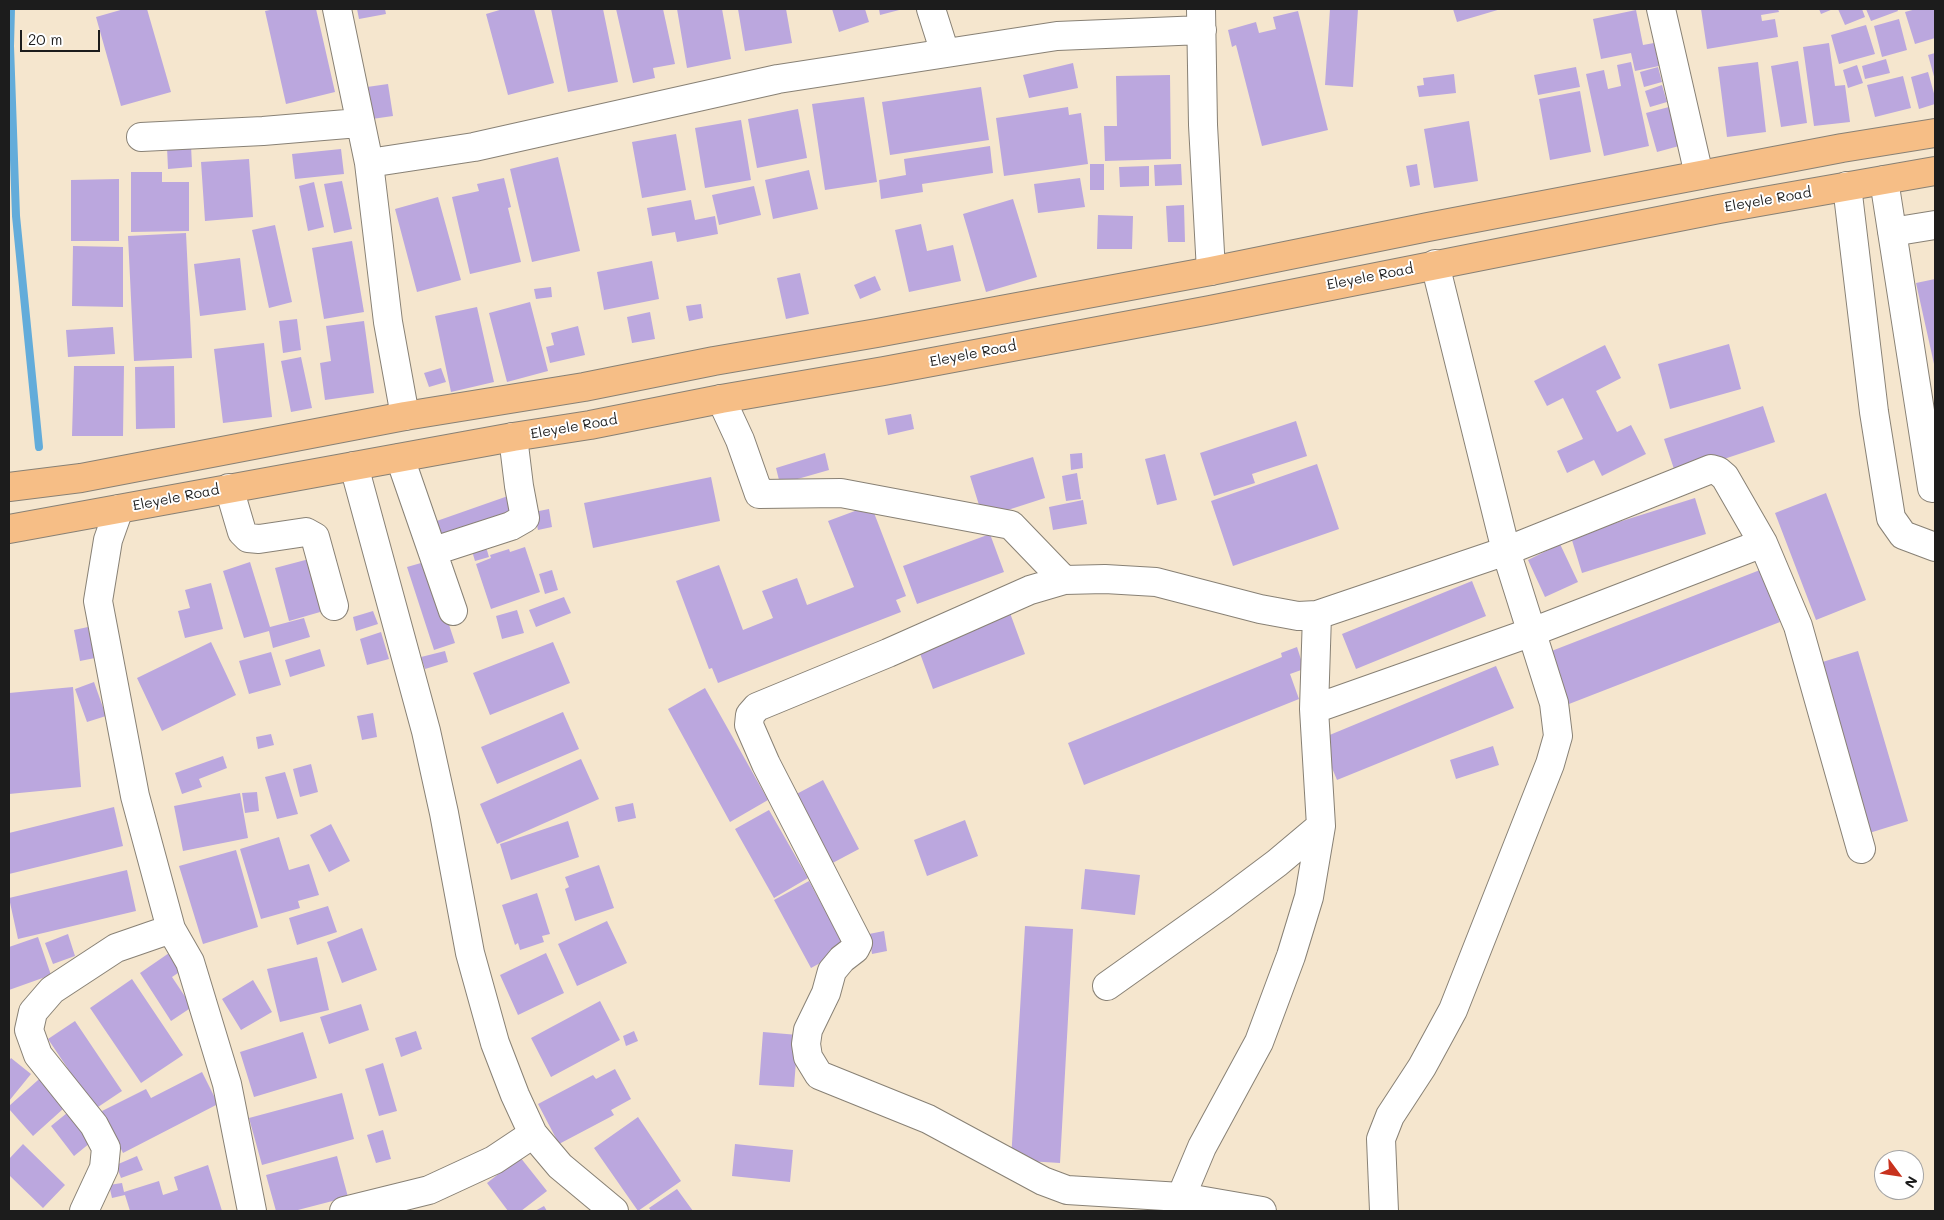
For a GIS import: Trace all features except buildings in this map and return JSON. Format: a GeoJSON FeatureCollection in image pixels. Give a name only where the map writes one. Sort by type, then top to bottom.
{"type":"FeatureCollection","features":[{"type":"Feature","properties":{"kind":"main road"},"geometry":{"type":"LineString","coordinates":[[9,488],[81,478],[405,416],[584,387],[714,361],[877,333],[1211,271],[1699,175],[1842,148],[1935,133]]}},
{"type":"Feature","properties":{"kind":"main road","name":"Eleyele Road"},"geometry":{"type":"LineString","coordinates":[[9,529],[884,371],[1210,310],[1719,209],[1935,172]]}},
{"type":"Feature","properties":{"kind":"street"},"geometry":{"type":"LineString","coordinates":[[337,9],[359,123],[369,162],[388,322],[405,416]]}},
{"type":"Feature","properties":{"kind":"street"},"geometry":{"type":"LineString","coordinates":[[931,9],[945,53]]}},
{"type":"Feature","properties":{"kind":"street"},"geometry":{"type":"LineString","coordinates":[[1661,9],[1699,175]]}},
{"type":"Feature","properties":{"kind":"street"},"geometry":{"type":"LineString","coordinates":[[369,162],[474,147],[778,79],[1057,36],[1202,20],[1203,125],[1211,271]]}},
{"type":"Feature","properties":{"kind":"street"},"geometry":{"type":"LineString","coordinates":[[141,137],[263,132],[359,123]]}},
{"type":"Feature","properties":{"kind":"street"},"geometry":{"type":"LineString","coordinates":[[1884,180],[1892,232],[1927,399],[1932,488]]}},
{"type":"Feature","properties":{"kind":"street"},"geometry":{"type":"LineString","coordinates":[[1848,186],[1874,412],[1891,518],[1903,535],[1935,547]]}},
{"type":"Feature","properties":{"kind":"street"},"geometry":{"type":"LineString","coordinates":[[1892,232],[1935,225]]}},
{"type":"Feature","properties":{"kind":"street"},"geometry":{"type":"LineString","coordinates":[[1384,1211],[1382,1139],[1390,1116],[1422,1067],[1453,1010],[1550,764],[1558,736],[1554,703],[1506,551],[1435,264]]}},
{"type":"Feature","properties":{"kind":"street"},"geometry":{"type":"LineString","coordinates":[[721,399],[740,440],[759,494],[841,493],[1011,525],[1064,580]]}},
{"type":"Feature","properties":{"kind":"street"},"geometry":{"type":"LineString","coordinates":[[434,551],[511,526],[525,518],[513,437]]}},
{"type":"Feature","properties":{"kind":"street"},"geometry":{"type":"LineString","coordinates":[[400,458],[434,551],[453,611]]}},
{"type":"Feature","properties":{"kind":"street"},"geometry":{"type":"LineString","coordinates":[[354,466],[426,731],[444,813],[470,954],[495,1042],[515,1095],[533,1134],[560,1166],[614,1211]]}},
{"type":"Feature","properties":{"kind":"street"},"geometry":{"type":"LineString","coordinates":[[1262,1211],[1181,1197],[1067,1190],[1043,1181],[928,1119],[819,1075],[808,1057],[806,1044],[808,1030],[826,993],[832,972],[842,959],[855,949],[858,943],[766,764],[749,725],[750,715],[757,707],[888,653],[1030,590],[1064,580],[1104,579],[1156,582],[1260,609],[1298,616],[1317,615],[1506,551],[1710,469],[1718,470],[1725,477],[1762,543],[1798,626],[1861,849]]}},
{"type":"Feature","properties":{"kind":"street"},"geometry":{"type":"LineString","coordinates":[[229,488],[242,532],[248,538],[259,539],[306,532],[315,537],[334,606]]}},
{"type":"Feature","properties":{"kind":"street"},"geometry":{"type":"LineString","coordinates":[[119,509],[108,540],[98,601],[135,796],[171,929],[190,962],[227,1084],[252,1211]]}},
{"type":"Feature","properties":{"kind":"street"},"geometry":{"type":"LineString","coordinates":[[1314,709],[1532,632],[1762,543]]}},
{"type":"Feature","properties":{"kind":"street"},"geometry":{"type":"LineString","coordinates":[[1181,1197],[1202,1148],[1262,1033],[1291,956],[1309,897],[1321,826],[1314,709],[1317,615]]}},
{"type":"Feature","properties":{"kind":"street"},"geometry":{"type":"LineString","coordinates":[[1107,986],[1221,905],[1277,863],[1321,826]]}},
{"type":"Feature","properties":{"kind":"street"},"geometry":{"type":"LineString","coordinates":[[84,1211],[104,1168],[106,1148],[94,1125],[38,1055],[29,1030],[33,1012],[52,990],[116,948],[171,929]]}},
{"type":"Feature","properties":{"kind":"street"},"geometry":{"type":"LineString","coordinates":[[344,1211],[429,1190],[494,1160],[533,1134]]}},
{"type":"Feature","properties":{"kind":"waterway"},"geometry":{"type":"LineString","coordinates":[[11,9],[10,46],[16,216],[39,447]]}}]}
